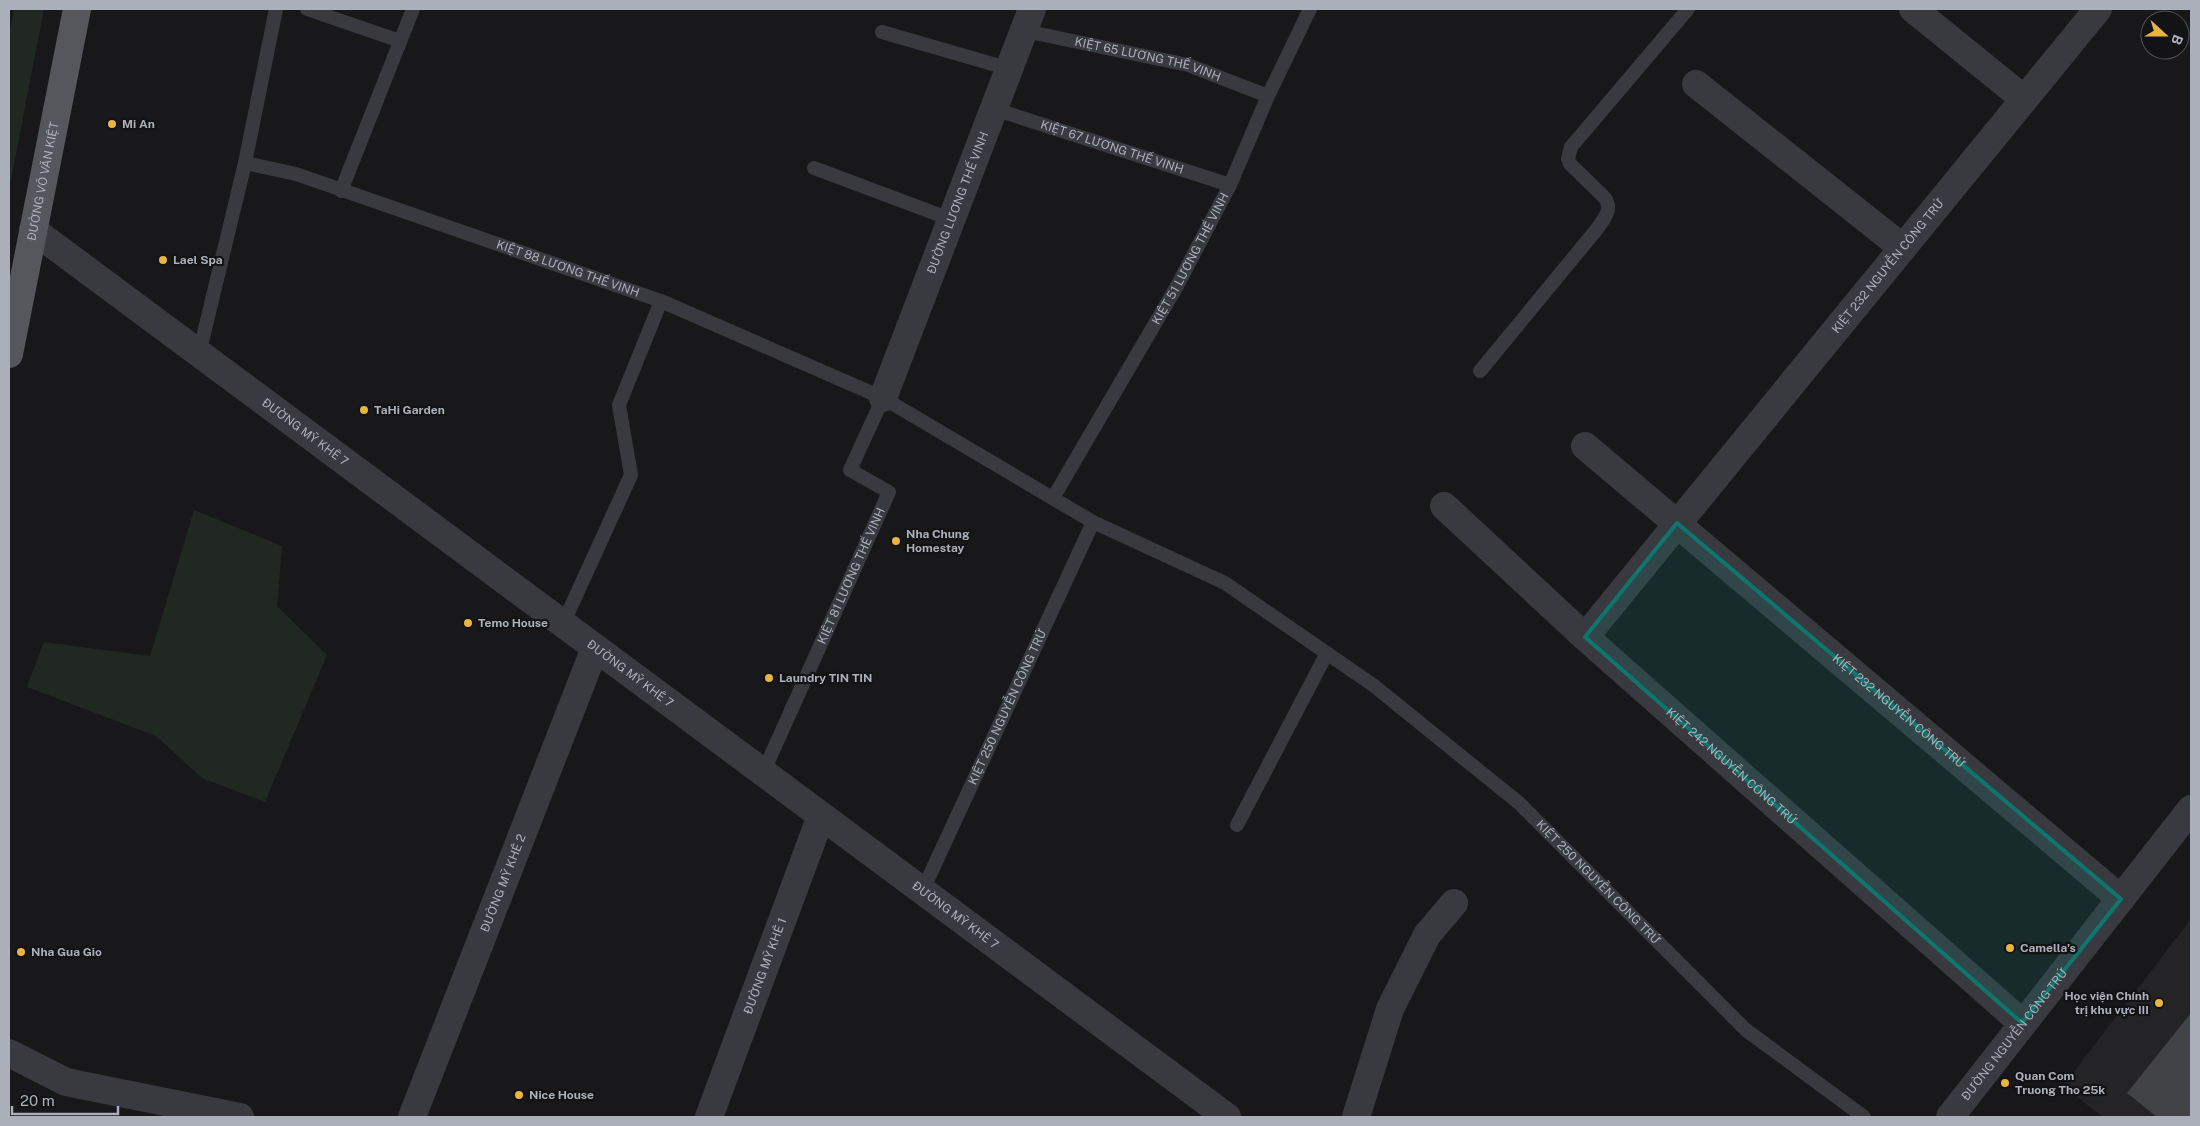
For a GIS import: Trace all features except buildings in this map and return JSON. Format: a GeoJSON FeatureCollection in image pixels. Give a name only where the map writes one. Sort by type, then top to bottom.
{"type":"FeatureCollection","features":[{"type":"Feature","properties":{"kind":"main road","name":"ĐƯỜNG VÕ VĂN KIỆT"},"geometry":{"type":"LineString","coordinates":[[9,354],[77,9]]}},
{"type":"Feature","properties":{"kind":"street"},"geometry":{"type":"LineString","coordinates":[[1913,9],[2024,99]]}},
{"type":"Feature","properties":{"kind":"street","name":"KIỆT 232 NGUYỄN CÔNG TRỨ"},"geometry":{"type":"LineString","coordinates":[[1585,637],[2098,9]]}},
{"type":"Feature","properties":{"kind":"street","name":"ĐƯỜNG LƯƠNG THẾ VINH"},"geometry":{"type":"LineString","coordinates":[[883,398],[950,219],[1028,20]]}},
{"type":"Feature","properties":{"kind":"street"},"geometry":{"type":"LineString","coordinates":[[1696,84],[1903,248]]}},
{"type":"Feature","properties":{"kind":"street","name":"ĐƯỜNG MỸ KHÊ 7"},"geometry":{"type":"LineString","coordinates":[[33,230],[1226,1117]]}},
{"type":"Feature","properties":{"kind":"street","name":"KIỆT 232 NGUYỄN CÔNG TRỨ"},"geometry":{"type":"LineString","coordinates":[[1585,446],[2120,899]]}},
{"type":"Feature","properties":{"kind":"street","name":"KIỆT 242 NGUYỄN CÔNG TRỨ"},"geometry":{"type":"LineString","coordinates":[[1444,506],[1585,637],[2022,1023]]}},
{"type":"Feature","properties":{"kind":"street","name":"ĐƯỜNG MỸ KHÊ 2"},"geometry":{"type":"LineString","coordinates":[[412,1117],[594,648]]}},
{"type":"Feature","properties":{"kind":"street","name":"ĐƯỜNG NGUYỄN CÔNG TRỨ"},"geometry":{"type":"LineString","coordinates":[[1950,1117],[2191,809]]}},
{"type":"Feature","properties":{"kind":"street","name":"ĐƯỜNG MỸ KHÊ 1"},"geometry":{"type":"LineString","coordinates":[[709,1117],[821,816]]}},
{"type":"Feature","properties":{"kind":"street"},"geometry":{"type":"LineString","coordinates":[[1356,1117],[1390,1010],[1427,935],[1454,903]]}},
{"type":"Feature","properties":{"kind":"street"},"geometry":{"type":"LineString","coordinates":[[9,1053],[66,1082],[240,1117]]}},
{"type":"Feature","properties":{"kind":"lane"},"geometry":{"type":"LineString","coordinates":[[199,354],[245,163],[276,9]]}},
{"type":"Feature","properties":{"kind":"lane"},"geometry":{"type":"LineString","coordinates":[[307,9],[400,41]]}},
{"type":"Feature","properties":{"kind":"lane"},"geometry":{"type":"LineString","coordinates":[[341,191],[412,9]]}},
{"type":"Feature","properties":{"kind":"lane","name":"KIỆT 51 LƯƠNG THẾ VINH"},"geometry":{"type":"LineString","coordinates":[[1052,498],[1177,286],[1230,185],[1268,96],[1310,9]]}},
{"type":"Feature","properties":{"kind":"lane"},"geometry":{"type":"LineString","coordinates":[[1480,371],[1597,229],[1608,210],[1608,203],[1605,198],[1570,164],[1568,159],[1571,146],[1688,9]]}},
{"type":"Feature","properties":{"kind":"lane","name":"KIỆT 65 LƯƠNG THẾ VINH"},"geometry":{"type":"LineString","coordinates":[[1028,20],[1188,65],[1268,96]]}},
{"type":"Feature","properties":{"kind":"lane"},"geometry":{"type":"LineString","coordinates":[[882,32],[1010,69]]}},
{"type":"Feature","properties":{"kind":"lane","name":"KIỆT 67 LƯƠNG THẾ VINH"},"geometry":{"type":"LineString","coordinates":[[994,109],[1230,185]]}},
{"type":"Feature","properties":{"kind":"lane","name":"KIỆT 88 LƯƠNG THẾ VINH"},"geometry":{"type":"LineString","coordinates":[[245,163],[296,174],[661,301],[883,398]]}},
{"type":"Feature","properties":{"kind":"lane"},"geometry":{"type":"LineString","coordinates":[[814,168],[950,219]]}},
{"type":"Feature","properties":{"kind":"lane"},"geometry":{"type":"LineString","coordinates":[[563,624],[631,474],[619,405],[661,301]]}},
{"type":"Feature","properties":{"kind":"lane","name":"KIỆT 250 NGUYỄN CÔNG TRỨ"},"geometry":{"type":"LineString","coordinates":[[883,398],[1093,522],[1226,583],[1374,685],[1519,803],[1746,1030],[1864,1117]]}},
{"type":"Feature","properties":{"kind":"lane","name":"KIỆT 81 LƯƠNG THẾ VINH"},"geometry":{"type":"LineString","coordinates":[[763,773],[888,492],[850,470],[883,398]]}},
{"type":"Feature","properties":{"kind":"lane","name":"KIỆT 250 NGUYỄN CÔNG TRỨ"},"geometry":{"type":"LineString","coordinates":[[922,892],[1093,522]]}},
{"type":"Feature","properties":{"kind":"lane"},"geometry":{"type":"LineString","coordinates":[[1237,825],[1327,653]]}},
{"type":"Feature","properties":{"kind":"highlighted area"},"geometry":{"type":"Polygon","coordinates":[[[1677,523],[2121,899],[2022,1023],[1585,637],[1677,523]]]}},
{"type":"Feature","properties":{"kind":"shaded area"},"geometry":{"type":"Polygon","coordinates":[[[14,9],[44,9],[9,190],[9,35],[14,9]]]}},
{"type":"Feature","properties":{"kind":"shaded area"},"geometry":{"type":"Polygon","coordinates":[[[194,510],[282,546],[277,606],[327,655],[265,802],[202,778],[156,736],[27,687],[44,642],[150,656],[194,510]]]}},
{"type":"Feature","properties":{"kind":"shaded area","name":"Học viện Chính trị khu vực III"},"geometry":{"type":"Polygon","coordinates":[[[2191,919],[2191,1117],[2103,1117],[2063,1086],[2191,919]]]}},
{"type":"Feature","properties":{"kind":"place","name":"Mi An"},"geometry":{"type":"Point","coordinates":[112,124]}},
{"type":"Feature","properties":{"kind":"place","name":"Lael Spa"},"geometry":{"type":"Point","coordinates":[163,260]}},
{"type":"Feature","properties":{"kind":"place","name":"TaHi Garden"},"geometry":{"type":"Point","coordinates":[364,410]}},
{"type":"Feature","properties":{"kind":"place","name":"Nha Chung Homestay"},"geometry":{"type":"Point","coordinates":[896,541]}},
{"type":"Feature","properties":{"kind":"place","name":"Temo House"},"geometry":{"type":"Point","coordinates":[468,623]}},
{"type":"Feature","properties":{"kind":"place","name":"Laundry TIN TIN"},"geometry":{"type":"Point","coordinates":[769,678]}},
{"type":"Feature","properties":{"kind":"place","name":"Camella’s"},"geometry":{"type":"Point","coordinates":[2010,948]}},
{"type":"Feature","properties":{"kind":"place","name":"Nha Gua Gio"},"geometry":{"type":"Point","coordinates":[21,952]}},
{"type":"Feature","properties":{"kind":"place","name":"Học viện Chính trị khu vực III"},"geometry":{"type":"Point","coordinates":[2159,1003]}},
{"type":"Feature","properties":{"kind":"place","name":"Quan Com Truong Tho 25k"},"geometry":{"type":"Point","coordinates":[2005,1083]}},
{"type":"Feature","properties":{"kind":"place","name":"Nice House"},"geometry":{"type":"Point","coordinates":[519,1095]}}]}
